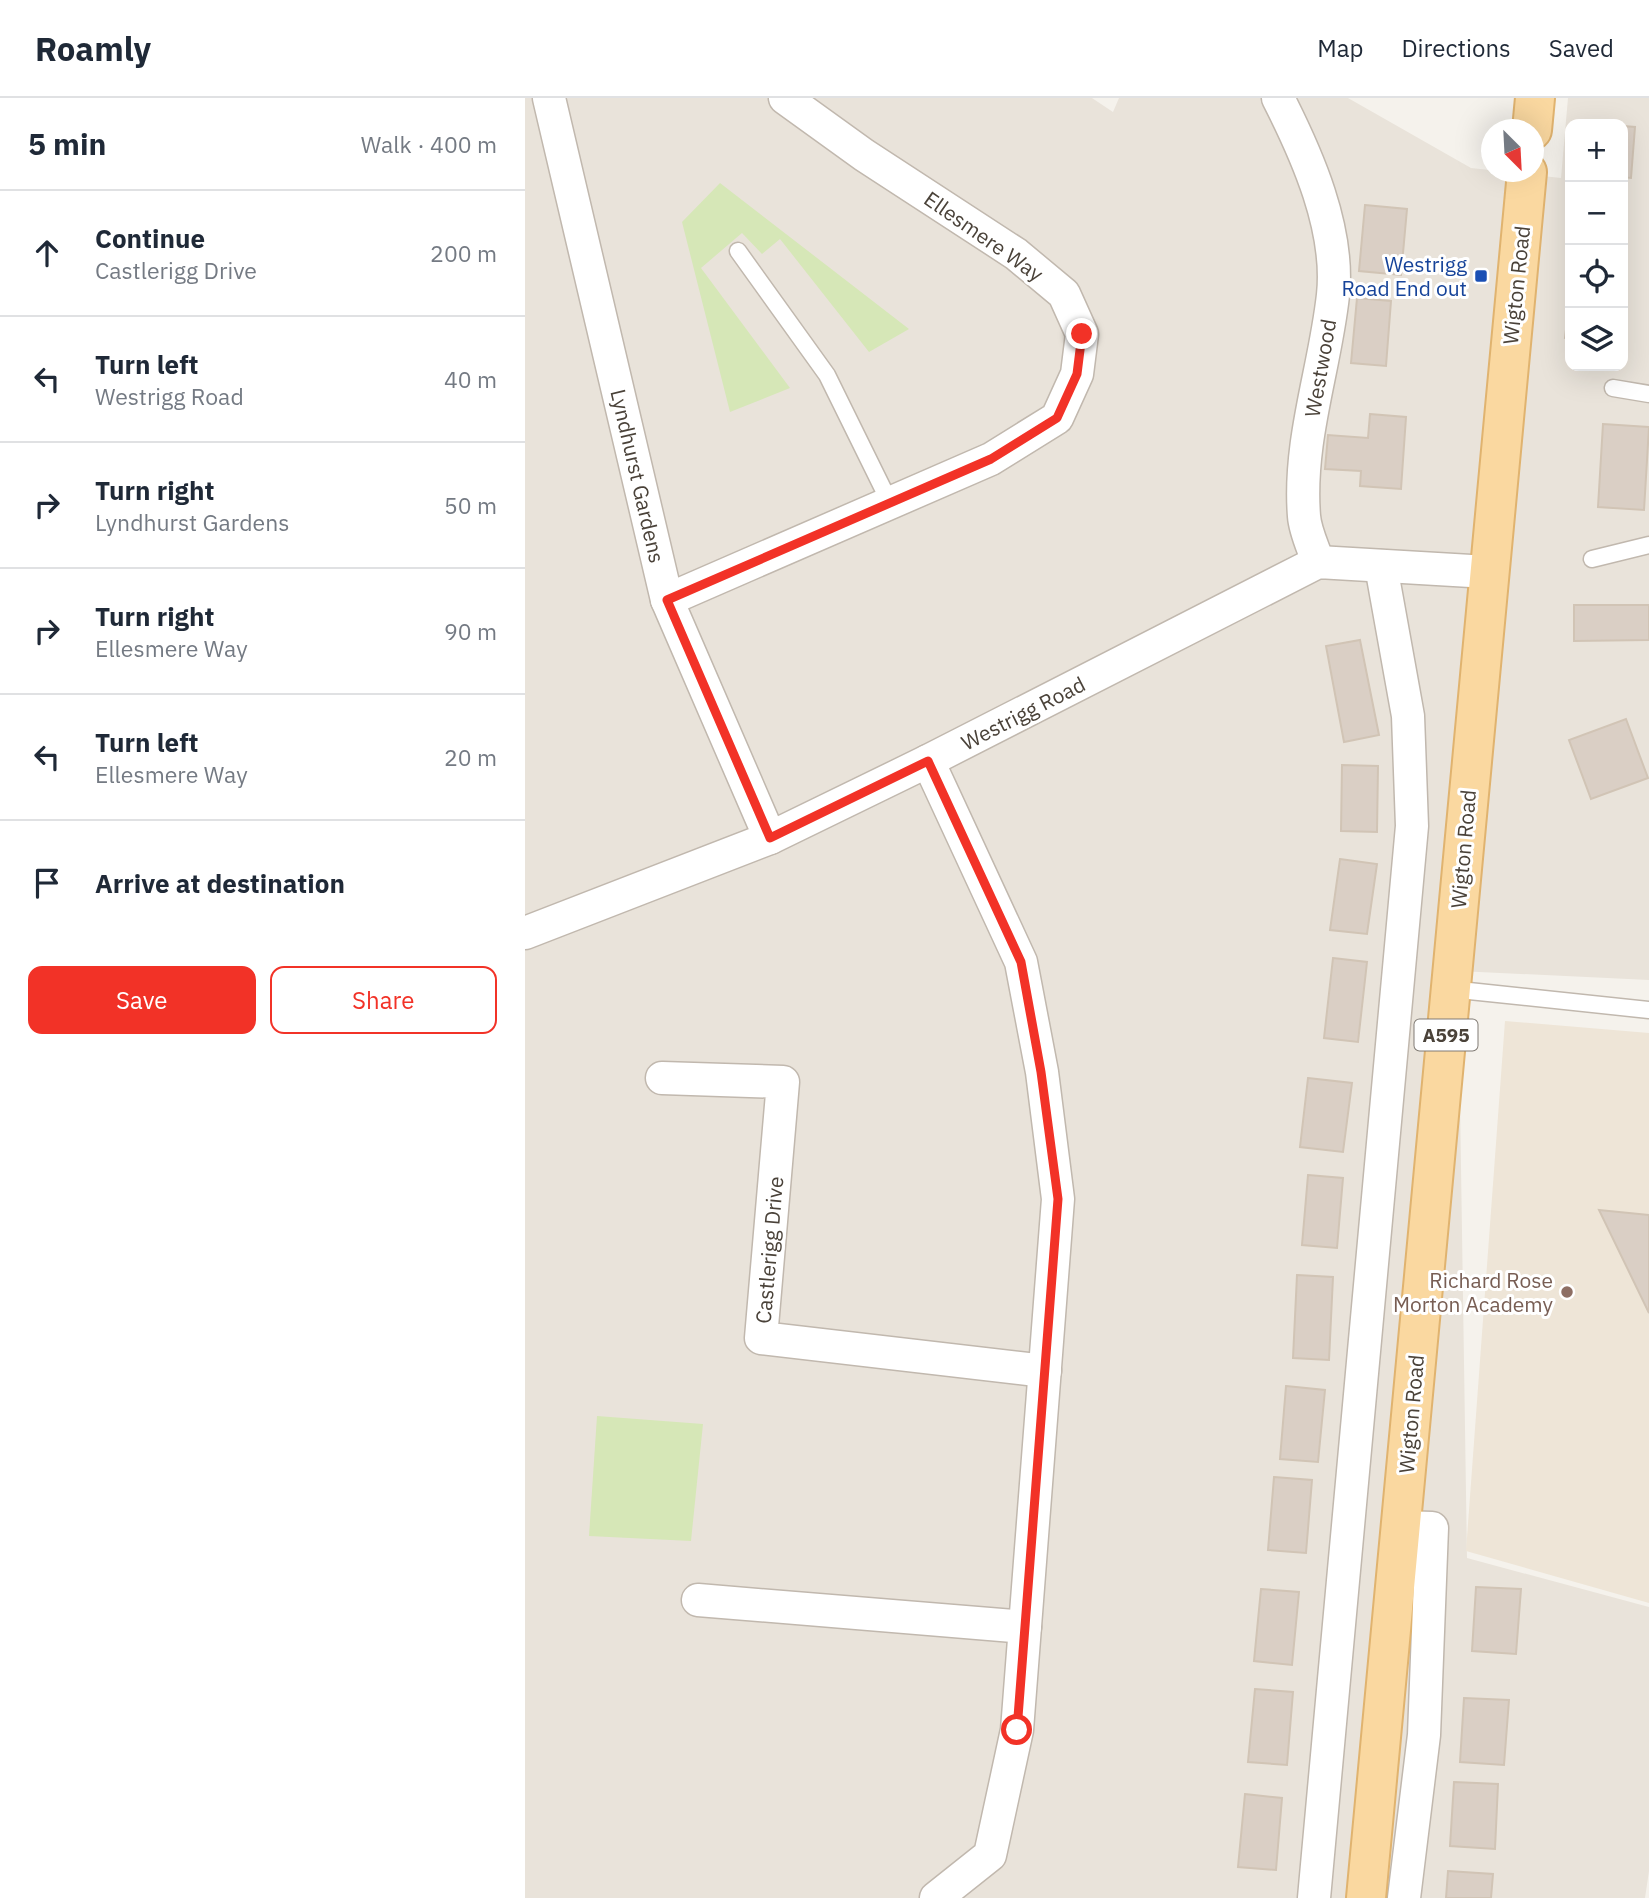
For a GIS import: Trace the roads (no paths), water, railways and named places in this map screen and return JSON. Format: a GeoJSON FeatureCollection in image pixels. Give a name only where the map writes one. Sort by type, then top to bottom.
{"type":"FeatureCollection","features":[{"type":"Feature","properties":{"kind":"main road"},"geometry":{"type":"LineString","coordinates":[[1533,119],[1535,98]]}},
{"type":"Feature","properties":{"kind":"main road","name":"Wigton Road"},"geometry":{"type":"LineString","coordinates":[[1366,1898],[1526,182]]}},
{"type":"Feature","properties":{"kind":"street","name":"Lyndhurst Gardens"},"geometry":{"type":"LineString","coordinates":[[549,98],[667,600],[770,838]]}},
{"type":"Feature","properties":{"kind":"street","name":"Ellesmere Way"},"geometry":{"type":"LineString","coordinates":[[667,600],[991,459],[1057,418],[1077,374],[1082,334],[1064,293],[1016,254],[864,155],[785,98]]}},
{"type":"Feature","properties":{"kind":"street","name":"Westwood"},"geometry":{"type":"LineString","coordinates":[[1278,98],[1304,148],[1328,221],[1334,293],[1304,456],[1304,518],[1318,562]]}},
{"type":"Feature","properties":{"kind":"street"},"geometry":{"type":"LineString","coordinates":[[1318,562],[1488,572]]}},
{"type":"Feature","properties":{"kind":"street","name":"Westrigg Road"},"geometry":{"type":"LineString","coordinates":[[525,933],[770,838],[928,761],[1318,562]]}},
{"type":"Feature","properties":{"kind":"street"},"geometry":{"type":"LineString","coordinates":[[1314,1898],[1412,825],[1408,716],[1381,566]]}},
{"type":"Feature","properties":{"kind":"street"},"geometry":{"type":"LineString","coordinates":[[928,761],[1021,962],[1041,1072],[1058,1199],[1017,1730],[990,1855],[936,1898]]}},
{"type":"Feature","properties":{"kind":"street","name":"Castlerigg Drive"},"geometry":{"type":"LineString","coordinates":[[662,1078],[783,1082],[761,1338],[1045,1371]]}},
{"type":"Feature","properties":{"kind":"street"},"geometry":{"type":"LineString","coordinates":[[1400,1527],[1432,1528],[1424,1735],[1404,1898]]}},
{"type":"Feature","properties":{"kind":"street"},"geometry":{"type":"LineString","coordinates":[[698,1600],[1025,1627]]}},
{"type":"Feature","properties":{"kind":"lane"},"geometry":{"type":"LineString","coordinates":[[738,251],[827,375],[890,503]]}},
{"type":"Feature","properties":{"kind":"lane"},"geometry":{"type":"LineString","coordinates":[[1613,388],[1649,394]]}},
{"type":"Feature","properties":{"kind":"lane"},"geometry":{"type":"LineString","coordinates":[[1593,559],[1649,545]]}},
{"type":"Feature","properties":{"kind":"lane"},"geometry":{"type":"LineString","coordinates":[[1450,989],[1649,1010]]}},
{"type":"Feature","properties":{"kind":"place","name":"Westrigg Road End out"},"geometry":{"type":"Point","coordinates":[1481,276]}},
{"type":"Feature","properties":{"kind":"place","name":"Richard Rose Morton Academy"},"geometry":{"type":"Point","coordinates":[1567,1292]}}]}
